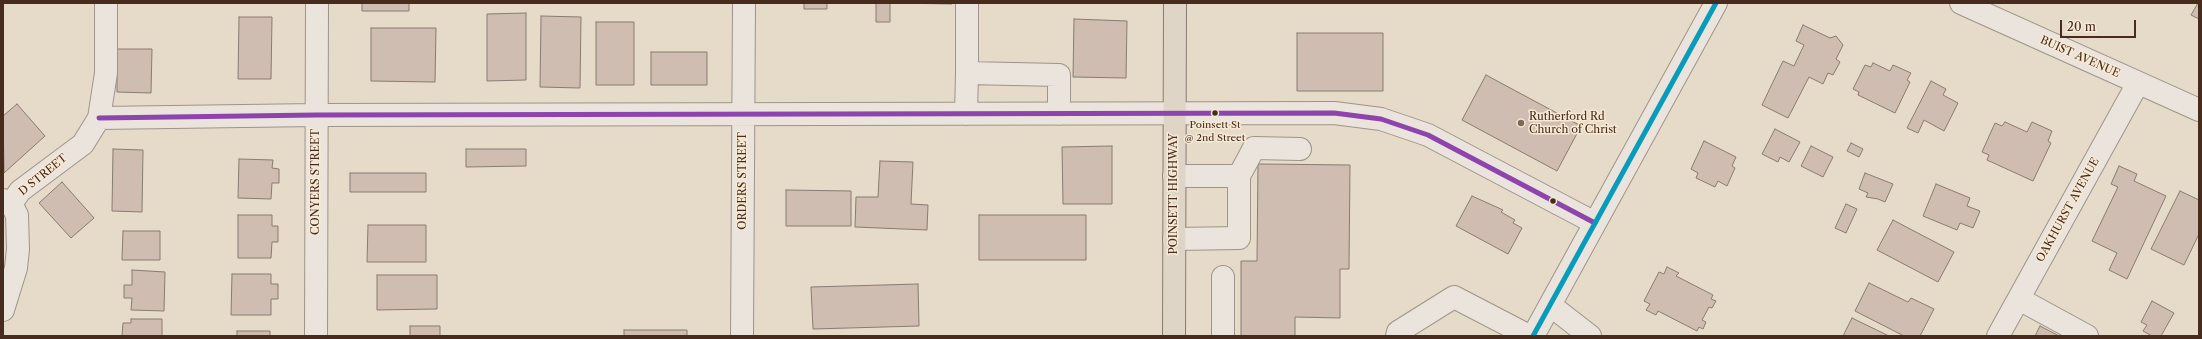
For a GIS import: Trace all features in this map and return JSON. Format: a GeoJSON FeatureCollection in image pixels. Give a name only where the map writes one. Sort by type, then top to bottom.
{"type":"FeatureCollection","features":[{"type":"Feature","properties":{"kind":"highway","name":"POINSETT HIGHWAY"},"geometry":{"type":"LineString","coordinates":[[1174,336],[1175,3]]}},
{"type":"Feature","properties":{"kind":"street"},"geometry":{"type":"LineString","coordinates":[[106,3],[106,73],[99,118],[316,115],[1352,114],[1395,124],[1442,141],[1595,223]]}},
{"type":"Feature","properties":{"kind":"street","name":"CONYERS STREET"},"geometry":{"type":"LineString","coordinates":[[316,336],[317,3]]}},
{"type":"Feature","properties":{"kind":"street","name":"ORDERS STREET"},"geometry":{"type":"LineString","coordinates":[[742,336],[744,3]]}},
{"type":"Feature","properties":{"kind":"street"},"geometry":{"type":"LineString","coordinates":[[966,114],[967,3]]}},
{"type":"Feature","properties":{"kind":"street"},"geometry":{"type":"LineString","coordinates":[[1533,336],[1716,3]]}},
{"type":"Feature","properties":{"kind":"street","name":"BUIST AVENUE"},"geometry":{"type":"LineString","coordinates":[[1961,3],[2199,110]]}},
{"type":"Feature","properties":{"kind":"street"},"geometry":{"type":"LineString","coordinates":[[967,73],[1059,75],[1060,114]]}},
{"type":"Feature","properties":{"kind":"street","name":"OAKHURST AVENUE"},"geometry":{"type":"LineString","coordinates":[[1998,336],[2138,83]]}},
{"type":"Feature","properties":{"kind":"street"},"geometry":{"type":"LineString","coordinates":[[1174,238],[1239,238],[1239,176],[1254,148],[1253,113]]}},
{"type":"Feature","properties":{"kind":"street","name":"D STREET"},"geometry":{"type":"LineString","coordinates":[[3,310],[16,268],[18,249],[17,215],[7,202],[83,144],[99,118]]}},
{"type":"Feature","properties":{"kind":"street"},"geometry":{"type":"LineString","coordinates":[[1254,148],[1300,149]]}},
{"type":"Feature","properties":{"kind":"street"},"geometry":{"type":"LineString","coordinates":[[1174,176],[1239,176]]}},
{"type":"Feature","properties":{"kind":"street"},"geometry":{"type":"LineString","coordinates":[[1223,277],[1223,336]]}},
{"type":"Feature","properties":{"kind":"street"},"geometry":{"type":"LineString","coordinates":[[1397,336],[1398,332],[1454,297],[1530,336]]}},
{"type":"Feature","properties":{"kind":"street"},"geometry":{"type":"LineString","coordinates":[[2019,300],[2087,336]]}},
{"type":"Feature","properties":{"kind":"street"},"geometry":{"type":"LineString","coordinates":[[1550,305],[1590,336]]}},
{"type":"Feature","properties":{"kind":"building"},"geometry":{"type":"Polygon","coordinates":[[[362,3],[409,3],[409,11],[362,11],[362,3]]]}},
{"type":"Feature","properties":{"kind":"building"},"geometry":{"type":"Polygon","coordinates":[[[804,3],[827,3],[827,9],[804,9],[804,3]]]}},
{"type":"Feature","properties":{"kind":"building"},"geometry":{"type":"Polygon","coordinates":[[[876,3],[890,3],[890,22],[876,22],[876,3]]]}},
{"type":"Feature","properties":{"kind":"building"},"geometry":{"type":"Polygon","coordinates":[[[895,3],[952,3],[952,4],[895,3]]]}},
{"type":"Feature","properties":{"kind":"building"},"geometry":{"type":"Polygon","coordinates":[[[2199,3],[2199,19],[2191,15],[2199,3]]]}},
{"type":"Feature","properties":{"kind":"building"},"geometry":{"type":"Polygon","coordinates":[[[526,13],[526,80],[487,81],[487,14],[526,13]]]}},
{"type":"Feature","properties":{"kind":"building"},"geometry":{"type":"Polygon","coordinates":[[[541,16],[581,17],[580,88],[540,87],[541,16]]]}},
{"type":"Feature","properties":{"kind":"building"},"geometry":{"type":"Polygon","coordinates":[[[239,17],[272,17],[271,79],[238,79],[239,17]]]}},
{"type":"Feature","properties":{"kind":"building"},"geometry":{"type":"Polygon","coordinates":[[[1074,19],[1127,21],[1126,78],[1073,77],[1074,19]]]}},
{"type":"Feature","properties":{"kind":"building"},"geometry":{"type":"Polygon","coordinates":[[[596,22],[634,22],[634,85],[596,85],[596,22]]]}},
{"type":"Feature","properties":{"kind":"building"},"geometry":{"type":"Polygon","coordinates":[[[1803,25],[1830,38],[1836,36],[1843,45],[1836,59],[1840,62],[1833,75],[1828,73],[1823,84],[1809,77],[1788,118],[1762,105],[1783,61],[1794,66],[1804,45],[1796,41],[1803,25]]]}},
{"type":"Feature","properties":{"kind":"building"},"geometry":{"type":"Polygon","coordinates":[[[371,28],[436,28],[435,82],[371,81],[371,28]]]}},
{"type":"Feature","properties":{"kind":"building"},"geometry":{"type":"Polygon","coordinates":[[[1297,33],[1383,33],[1383,91],[1297,91],[1297,33]]]}},
{"type":"Feature","properties":{"kind":"building"},"geometry":{"type":"Polygon","coordinates":[[[117,49],[152,49],[151,93],[117,92],[117,49]]]}},
{"type":"Feature","properties":{"kind":"building"},"geometry":{"type":"Polygon","coordinates":[[[651,52],[707,52],[707,85],[651,85],[651,52]]]}},
{"type":"Feature","properties":{"kind":"building"},"geometry":{"type":"Polygon","coordinates":[[[1873,63],[1890,71],[1893,65],[1911,73],[1907,80],[1910,82],[1895,113],[1858,95],[1859,92],[1853,89],[1865,65],[1871,67],[1873,63]]]}},
{"type":"Feature","properties":{"kind":"building","name":"Rutherford Rd Church of Christ"},"geometry":{"type":"Polygon","coordinates":[[[1486,75],[1581,126],[1557,171],[1462,120],[1486,75]]]}},
{"type":"Feature","properties":{"kind":"building"},"geometry":{"type":"Polygon","coordinates":[[[1931,81],[1946,89],[1943,95],[1958,103],[1944,131],[1924,120],[1918,133],[1907,128],[1931,81]]]}},
{"type":"Feature","properties":{"kind":"building"},"geometry":{"type":"Polygon","coordinates":[[[17,104],[45,136],[4,173],[3,116],[17,104]]]}},
{"type":"Feature","properties":{"kind":"building"},"geometry":{"type":"Polygon","coordinates":[[[2005,122],[2027,132],[2032,122],[2052,131],[2048,141],[2051,143],[2033,181],[1987,160],[1989,155],[1982,152],[1995,123],[2002,126],[2005,122]]]}},
{"type":"Feature","properties":{"kind":"building"},"geometry":{"type":"Polygon","coordinates":[[[1775,129],[1800,142],[1789,162],[1780,157],[1778,162],[1762,154],[1775,129]]]}},
{"type":"Feature","properties":{"kind":"building"},"geometry":{"type":"Polygon","coordinates":[[[1704,141],[1736,157],[1732,166],[1735,168],[1727,186],[1718,181],[1715,187],[1696,178],[1698,173],[1691,169],[1704,141]]]}},
{"type":"Feature","properties":{"kind":"building"},"geometry":{"type":"Polygon","coordinates":[[[1851,143],[1863,149],[1859,157],[1847,151],[1851,143]]]}},
{"type":"Feature","properties":{"kind":"building"},"geometry":{"type":"Polygon","coordinates":[[[1112,146],[1112,204],[1063,204],[1062,147],[1112,146]]]}},
{"type":"Feature","properties":{"kind":"building"},"geometry":{"type":"Polygon","coordinates":[[[1811,146],[1833,157],[1823,177],[1801,166],[1811,146]]]}},
{"type":"Feature","properties":{"kind":"building"},"geometry":{"type":"Polygon","coordinates":[[[113,149],[143,150],[142,212],[112,211],[113,149]]]}},
{"type":"Feature","properties":{"kind":"building"},"geometry":{"type":"Polygon","coordinates":[[[466,149],[526,149],[526,166],[466,167],[466,149]]]}},
{"type":"Feature","properties":{"kind":"building"},"geometry":{"type":"Polygon","coordinates":[[[239,159],[273,160],[272,168],[279,169],[279,183],[272,183],[271,199],[238,198],[239,159]]]}},
{"type":"Feature","properties":{"kind":"building"},"geometry":{"type":"Polygon","coordinates":[[[880,161],[913,162],[911,204],[928,205],[927,230],[855,227],[856,197],[878,197],[880,161]]]}},
{"type":"Feature","properties":{"kind":"building"},"geometry":{"type":"Polygon","coordinates":[[[1258,164],[1350,165],[1349,269],[1340,269],[1340,318],[1295,317],[1295,336],[1241,336],[1241,261],[1257,261],[1258,164]]]}},
{"type":"Feature","properties":{"kind":"building"},"geometry":{"type":"Polygon","coordinates":[[[2119,166],[2137,174],[2134,181],[2166,196],[2127,279],[2109,270],[2117,253],[2092,241],[2118,187],[2111,184],[2119,166]]]}},
{"type":"Feature","properties":{"kind":"building"},"geometry":{"type":"Polygon","coordinates":[[[350,173],[426,173],[426,192],[350,192],[350,173]]]}},
{"type":"Feature","properties":{"kind":"building"},"geometry":{"type":"Polygon","coordinates":[[[1865,173],[1893,184],[1885,202],[1866,197],[1868,193],[1859,189],[1865,173]]]}},
{"type":"Feature","properties":{"kind":"building"},"geometry":{"type":"Polygon","coordinates":[[[62,182],[94,218],[71,238],[39,203],[62,182]]]}},
{"type":"Feature","properties":{"kind":"building"},"geometry":{"type":"Polygon","coordinates":[[[1936,184],[1970,198],[1967,206],[1980,211],[1973,228],[1960,223],[1957,230],[1923,216],[1936,184]]]}},
{"type":"Feature","properties":{"kind":"building"},"geometry":{"type":"Polygon","coordinates":[[[786,190],[851,191],[851,226],[786,226],[786,190]]]}},
{"type":"Feature","properties":{"kind":"building"},"geometry":{"type":"Polygon","coordinates":[[[2180,191],[2199,200],[2199,234],[2184,265],[2151,249],[2180,191]]]}},
{"type":"Feature","properties":{"kind":"building"},"geometry":{"type":"Polygon","coordinates":[[[1472,196],[1503,210],[1501,212],[1515,220],[1513,223],[1522,228],[1508,254],[1456,226],[1472,196]]]}},
{"type":"Feature","properties":{"kind":"building"},"geometry":{"type":"Polygon","coordinates":[[[1846,204],[1857,209],[1846,233],[1835,228],[1846,204]]]}},
{"type":"Feature","properties":{"kind":"building"},"geometry":{"type":"Polygon","coordinates":[[[238,215],[272,215],[272,226],[278,226],[278,242],[272,242],[271,258],[238,258],[238,215]]]}},
{"type":"Feature","properties":{"kind":"building"},"geometry":{"type":"Polygon","coordinates":[[[979,215],[1086,215],[1086,260],[979,260],[979,215]]]}},
{"type":"Feature","properties":{"kind":"building"},"geometry":{"type":"Polygon","coordinates":[[[1893,220],[1954,252],[1938,282],[1877,250],[1893,220]]]}},
{"type":"Feature","properties":{"kind":"building"},"geometry":{"type":"Polygon","coordinates":[[[368,225],[426,225],[426,262],[367,262],[368,225]]]}},
{"type":"Feature","properties":{"kind":"building"},"geometry":{"type":"Polygon","coordinates":[[[123,231],[160,231],[160,260],[122,260],[123,231]]]}},
{"type":"Feature","properties":{"kind":"building"},"geometry":{"type":"Polygon","coordinates":[[[1667,267],[1679,273],[1676,276],[1713,295],[1711,299],[1716,301],[1712,308],[1709,307],[1702,320],[1706,322],[1703,329],[1699,327],[1697,331],[1658,311],[1656,315],[1646,310],[1650,304],[1644,301],[1659,272],[1664,274],[1667,267]]]}},
{"type":"Feature","properties":{"kind":"building"},"geometry":{"type":"Polygon","coordinates":[[[132,270],[165,272],[164,311],[131,310],[132,298],[124,298],[124,285],[132,285],[132,270]]]}},
{"type":"Feature","properties":{"kind":"building"},"geometry":{"type":"Polygon","coordinates":[[[232,274],[271,274],[271,284],[278,284],[278,299],[271,299],[271,315],[231,315],[232,274]]]}},
{"type":"Feature","properties":{"kind":"building"},"geometry":{"type":"Polygon","coordinates":[[[377,275],[437,275],[437,309],[377,310],[377,275]]]}},
{"type":"Feature","properties":{"kind":"building"},"geometry":{"type":"Polygon","coordinates":[[[1869,283],[1908,302],[1911,298],[1934,309],[1920,336],[1904,336],[1855,311],[1869,283]]]}},
{"type":"Feature","properties":{"kind":"building"},"geometry":{"type":"Polygon","coordinates":[[[918,284],[919,326],[813,329],[811,287],[918,284]]]}},
{"type":"Feature","properties":{"kind":"building"},"geometry":{"type":"Polygon","coordinates":[[[2152,301],[2174,313],[2161,336],[2152,336],[2143,331],[2147,325],[2141,322],[2152,301]]]}},
{"type":"Feature","properties":{"kind":"building"},"geometry":{"type":"Polygon","coordinates":[[[1852,318],[1889,336],[1843,336],[1852,318]]]}},
{"type":"Feature","properties":{"kind":"building"},"geometry":{"type":"Polygon","coordinates":[[[131,319],[162,319],[162,336],[122,336],[123,323],[131,323],[131,319]]]}},
{"type":"Feature","properties":{"kind":"building"},"geometry":{"type":"Polygon","coordinates":[[[410,326],[440,326],[440,336],[410,336],[410,326]]]}},
{"type":"Feature","properties":{"kind":"building"},"geometry":{"type":"Polygon","coordinates":[[[2040,326],[2059,336],[2035,336],[2040,326]]]}},
{"type":"Feature","properties":{"kind":"building"},"geometry":{"type":"Polygon","coordinates":[[[624,330],[687,330],[687,336],[624,336],[624,330]]]}},
{"type":"Feature","properties":{"kind":"building"},"geometry":{"type":"Polygon","coordinates":[[[237,331],[270,331],[270,336],[237,336],[237,331]]]}},
{"type":"Feature","properties":{"kind":"transit line"},"geometry":{"type":"LineString","coordinates":[[1533,336],[1716,3]]}},
{"type":"Feature","properties":{"kind":"transit line"},"geometry":{"type":"LineString","coordinates":[[99,118],[316,115],[1334,113],[1381,119],[1428,135],[1595,223]]}},
{"type":"Feature","properties":{"kind":"place","name":"Poinsett St @ 2nd Street"},"geometry":{"type":"Point","coordinates":[1215,113]}},
{"type":"Feature","properties":{"kind":"place","name":"Rutherford Rd Church of Christ"},"geometry":{"type":"Point","coordinates":[1521,123]}}]}
